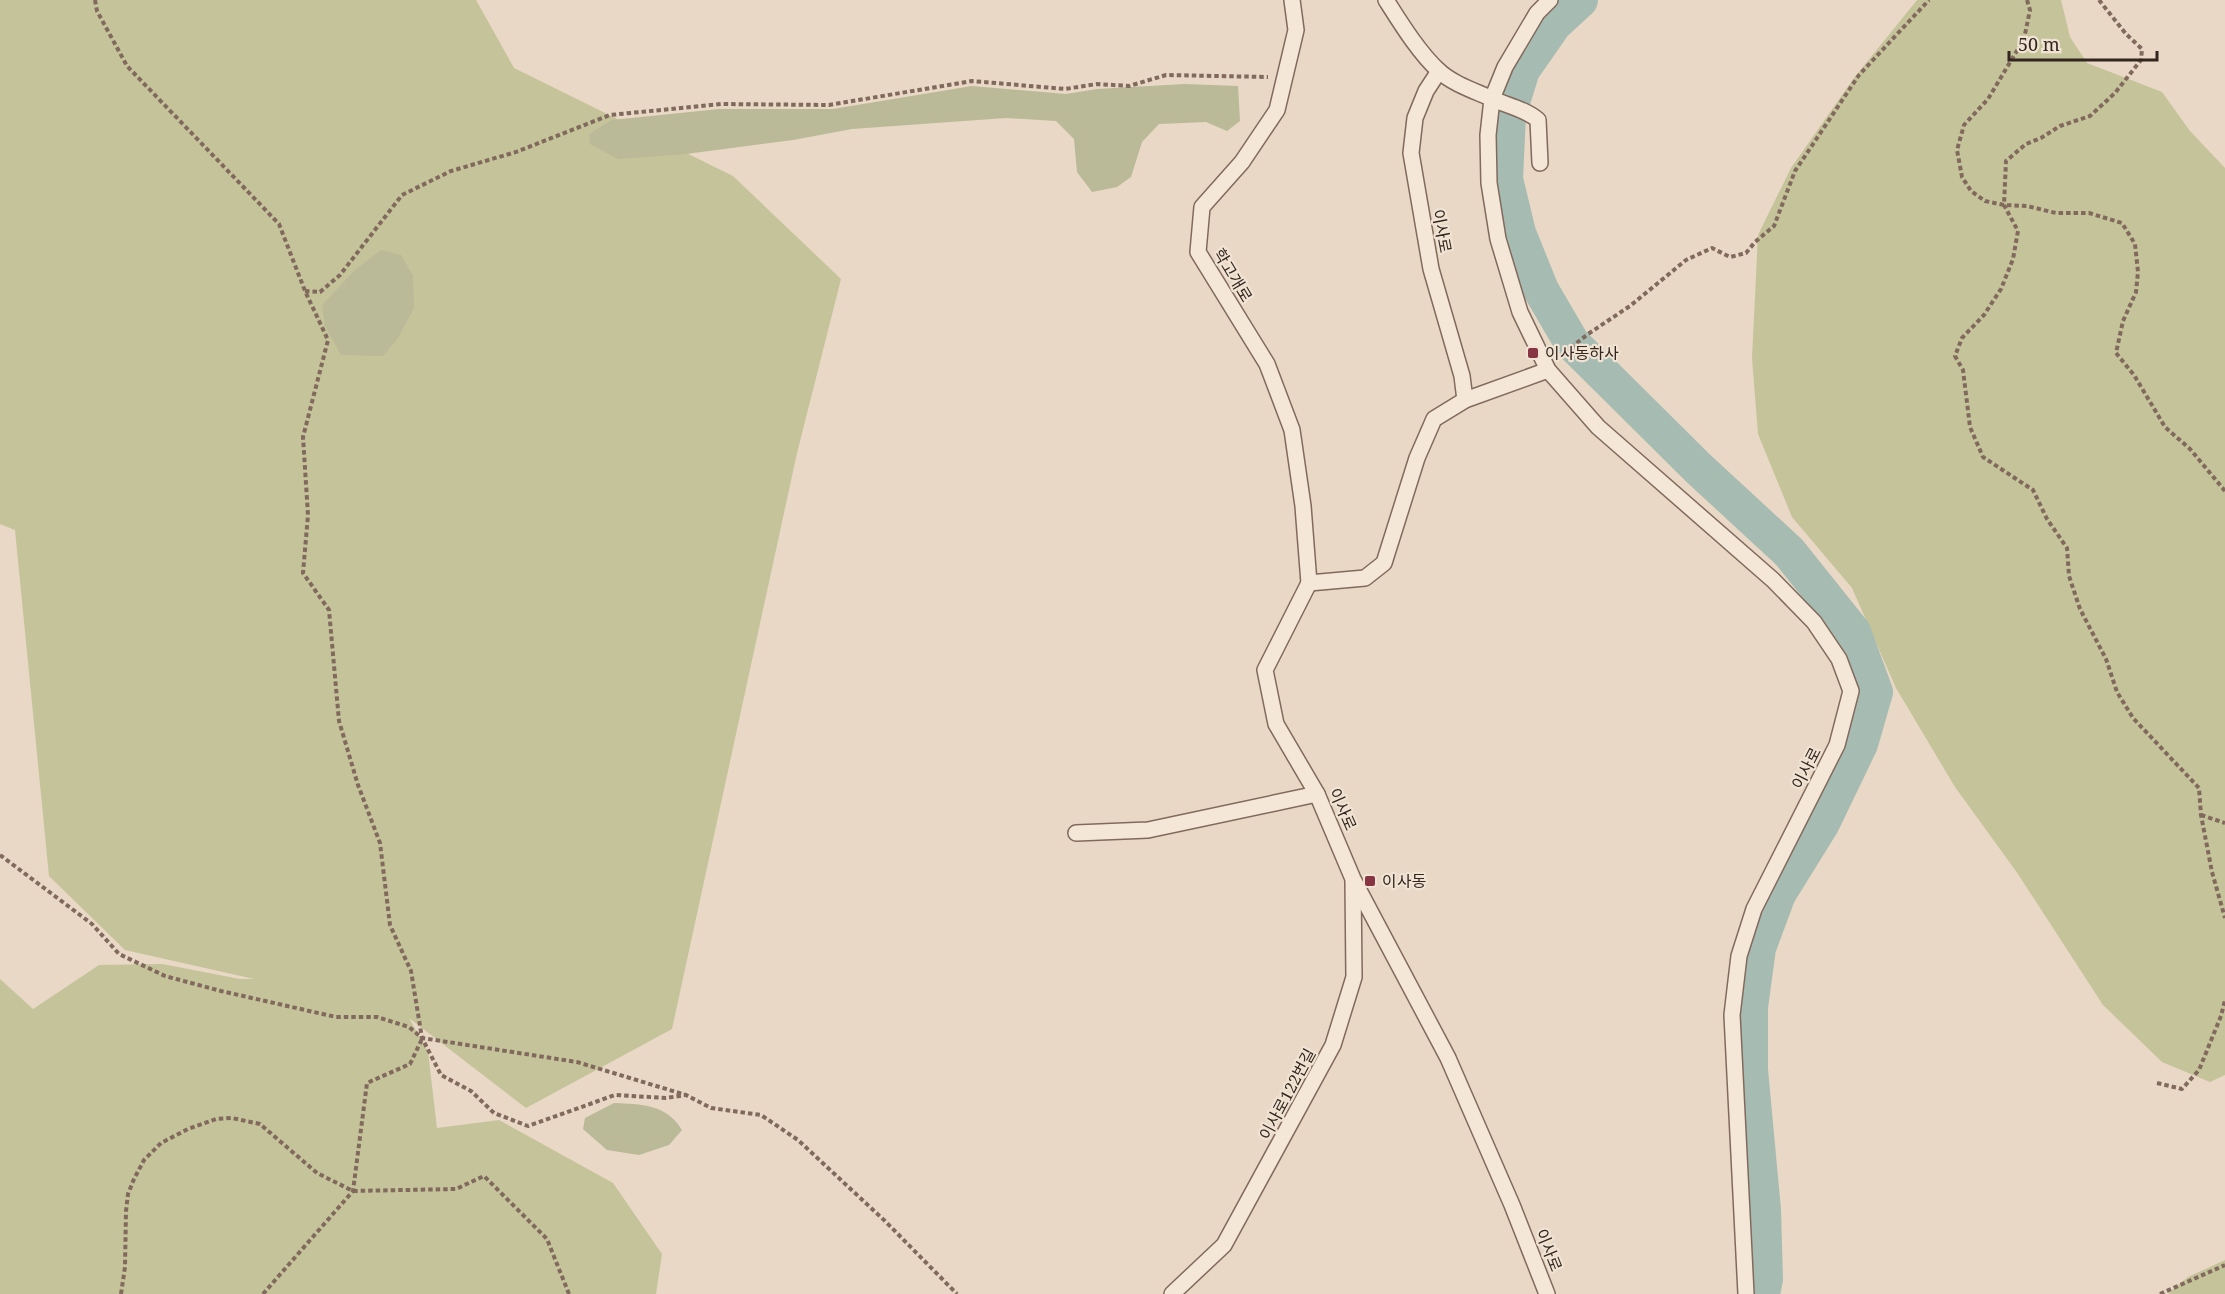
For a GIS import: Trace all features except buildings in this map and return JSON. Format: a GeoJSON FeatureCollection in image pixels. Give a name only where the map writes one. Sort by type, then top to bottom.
{"type":"FeatureCollection","features":[{"type":"Feature","properties":{"kind":"street","name":"학고개로"},"geometry":{"type":"LineString","coordinates":[[1292,0],[1296,30],[1276,110],[1242,162],[1202,207],[1198,252],[1267,364],[1292,430],[1303,506],[1310,583]]}},
{"type":"Feature","properties":{"kind":"street"},"geometry":{"type":"LineString","coordinates":[[1386,0],[1402,27],[1439,71],[1495,100],[1531,114],[1538,120],[1540,163]]}},
{"type":"Feature","properties":{"kind":"street","name":"이사로"},"geometry":{"type":"LineString","coordinates":[[1550,0],[1538,13],[1505,67],[1488,135],[1489,183],[1498,239],[1520,312],[1553,364],[1598,427],[1773,580],[1814,622],[1839,659],[1851,691],[1837,745],[1754,909],[1740,956],[1732,1015],[1746,1294]]}},
{"type":"Feature","properties":{"kind":"street","name":"이사로"},"geometry":{"type":"LineString","coordinates":[[1439,71],[1426,91],[1415,118],[1411,153],[1431,268],[1462,376],[1465,400]]}},
{"type":"Feature","properties":{"kind":"street"},"geometry":{"type":"LineString","coordinates":[[1310,583],[1365,578],[1384,563],[1417,458],[1434,419],[1465,400],[1553,364]]}},
{"type":"Feature","properties":{"kind":"street","name":"이사로"},"geometry":{"type":"LineString","coordinates":[[1310,583],[1265,670],[1276,724],[1317,794],[1353,879],[1448,1058],[1512,1205],[1547,1294]]}},
{"type":"Feature","properties":{"kind":"street"},"geometry":{"type":"LineString","coordinates":[[1076,833],[1148,830],[1317,794]]}},
{"type":"Feature","properties":{"kind":"street","name":"이사로122번길"},"geometry":{"type":"LineString","coordinates":[[1172,1294],[1224,1245],[1333,1045],[1354,977],[1353,879]]}},
{"type":"Feature","properties":{"kind":"path"},"geometry":{"type":"LineString","coordinates":[[95,0],[98,11],[127,66],[279,224],[305,291],[328,340],[303,437],[308,515],[303,573],[329,610],[339,721],[358,784],[381,843],[390,925],[411,971],[422,1038],[441,1075],[471,1091],[494,1113],[528,1126],[615,1095],[666,1098],[686,1095]]}},
{"type":"Feature","properties":{"kind":"path"},"geometry":{"type":"LineString","coordinates":[[1553,364],[1588,334],[1630,306],[1686,260],[1712,248],[1730,257],[1746,253],[1774,226],[1795,171],[1859,75],[1929,0]]}},
{"type":"Feature","properties":{"kind":"path"},"geometry":{"type":"LineString","coordinates":[[2027,0],[2030,10],[2024,39],[1988,99],[1964,125],[1957,150],[1962,177],[1971,191],[1985,201],[2027,206],[2056,213],[2089,213],[2122,223],[2135,244],[2138,272],[2136,292],[2123,321],[2116,353],[2134,375],[2165,427],[2190,449],[2225,491]]}},
{"type":"Feature","properties":{"kind":"path"},"geometry":{"type":"LineString","coordinates":[[2099,0],[2126,34],[2142,49],[2141,60],[2115,93],[2090,116],[2060,126],[2042,138],[2026,144],[2006,161],[2004,205],[2018,231],[2013,260],[2001,289],[1984,315],[1962,338],[1955,356],[1963,370],[1970,427],[1983,457],[2033,490],[2047,519],[2067,548],[2069,576],[2080,609],[2106,659],[2117,692],[2133,718],[2199,788],[2201,815],[2212,872],[2225,918]]}},
{"type":"Feature","properties":{"kind":"path"},"geometry":{"type":"LineString","coordinates":[[305,291],[320,292],[340,275],[402,195],[451,171],[516,152],[610,115],[721,104],[829,105],[972,81],[1065,89],[1097,84],[1129,86],[1166,75],[1285,77]]}},
{"type":"Feature","properties":{"kind":"path"},"geometry":{"type":"LineString","coordinates":[[2201,815],[2225,822]]}},
{"type":"Feature","properties":{"kind":"path"},"geometry":{"type":"LineString","coordinates":[[0,855],[92,924],[119,954],[165,976],[336,1017],[377,1017],[409,1027],[422,1038],[577,1062],[686,1095],[711,1108],[761,1115],[798,1140],[885,1221],[957,1294]]}},
{"type":"Feature","properties":{"kind":"path"},"geometry":{"type":"LineString","coordinates":[[2157,1083],[2182,1089],[2199,1071],[2225,1000]]}},
{"type":"Feature","properties":{"kind":"path"},"geometry":{"type":"LineString","coordinates":[[263,1294],[353,1191],[367,1083],[410,1064],[422,1038]]}},
{"type":"Feature","properties":{"kind":"path"},"geometry":{"type":"LineString","coordinates":[[121,1294],[125,1267],[128,1194],[134,1179],[152,1150],[188,1129],[216,1119],[232,1118],[260,1124],[317,1173],[353,1191],[456,1189],[484,1176],[547,1239],[569,1294]]}},
{"type":"Feature","properties":{"kind":"path"},"geometry":{"type":"LineString","coordinates":[[2160,1294],[2225,1265]]}},
{"type":"Feature","properties":{"kind":"shaded area"},"geometry":{"type":"Polygon","coordinates":[[[0,0],[476,0],[514,68],[733,176],[841,279],[797,453],[672,1029],[526,1108],[409,1018],[428,1052],[437,1128],[499,1120],[613,1183],[662,1254],[656,1294],[0,1294],[0,979],[33,1009],[99,965],[162,964],[240,979],[254,979],[125,950],[49,876],[15,530],[0,524],[0,0]]]}},
{"type":"Feature","properties":{"kind":"shaded area"},"geometry":{"type":"Polygon","coordinates":[[[1917,0],[2061,0],[2070,37],[2087,63],[2162,92],[2190,131],[2225,168],[2225,1075],[2210,1082],[2162,1062],[2103,1005],[2018,874],[1955,787],[1896,688],[1852,588],[1792,517],[1758,434],[1752,358],[1758,235],[1791,168],[1854,78],[1917,0]]]}},
{"type":"Feature","properties":{"kind":"shaded area"},"geometry":{"type":"Polygon","coordinates":[[[2225,1260],[2225,1294],[2168,1294],[2188,1277],[2225,1260]]]}},
{"type":"Feature","properties":{"kind":"green space"},"geometry":{"type":"Polygon","coordinates":[[[1185,84],[1238,86],[1240,121],[1227,131],[1206,122],[1159,124],[1142,142],[1131,177],[1117,187],[1092,192],[1077,172],[1074,139],[1056,121],[1006,118],[852,129],[793,140],[686,154],[618,159],[590,144],[589,134],[612,120],[719,109],[833,109],[972,86],[1066,94],[1097,89],[1185,84]]]}},
{"type":"Feature","properties":{"kind":"green space"},"geometry":{"type":"Polygon","coordinates":[[[381,250],[401,255],[413,276],[414,308],[398,338],[383,356],[341,355],[325,326],[322,305],[355,270],[381,250]]]}},
{"type":"Feature","properties":{"kind":"green space"},"geometry":{"type":"Polygon","coordinates":[[[614,1103],[643,1105],[661,1110],[676,1121],[682,1130],[669,1145],[639,1155],[607,1150],[583,1129],[585,1118],[614,1103]]]}},
{"type":"Feature","properties":{"kind":"waterway"},"geometry":{"type":"LineString","coordinates":[[1580,0],[1554,24],[1522,70],[1508,115],[1505,179],[1518,233],[1541,290],[1572,343],[1698,468],[1789,552],[1853,632],[1875,692],[1860,744],[1822,823],[1778,894],[1758,948],[1750,1007],[1750,1070],[1763,1210],[1765,1279],[1762,1294]]}},
{"type":"Feature","properties":{"kind":"place","name":"이사동하사"},"geometry":{"type":"Point","coordinates":[1533,353]}},
{"type":"Feature","properties":{"kind":"place","name":"이사동"},"geometry":{"type":"Point","coordinates":[1370,881]}}]}
